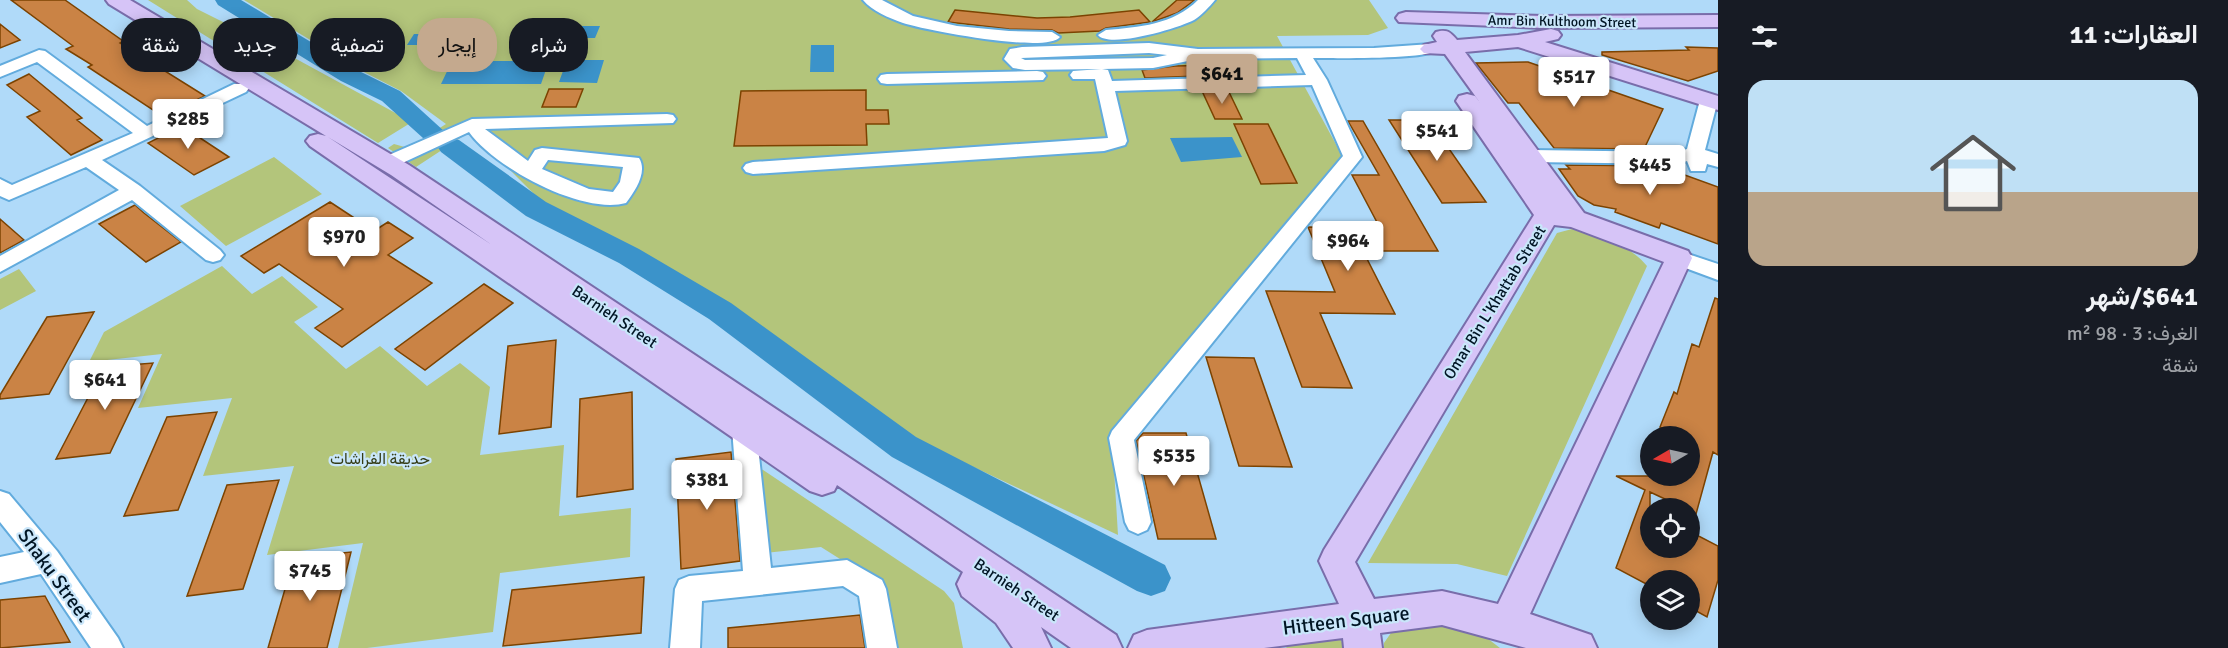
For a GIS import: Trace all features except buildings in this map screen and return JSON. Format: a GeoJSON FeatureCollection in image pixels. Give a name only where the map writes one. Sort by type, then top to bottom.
{"type":"FeatureCollection","features":[{"type":"Feature","properties":{"kind":"main road","name":"Barnieh Street"},"geometry":{"type":"LineString","coordinates":[[96,0],[240,88],[1004,603],[1023,630],[1032,648]]}},
{"type":"Feature","properties":{"kind":"main road","name":"Barnieh Street"},"geometry":{"type":"LineString","coordinates":[[116,0],[395,166],[1103,648]]}},
{"type":"Feature","properties":{"kind":"main road"},"geometry":{"type":"LineString","coordinates":[[1507,21],[1529,0]]}},
{"type":"Feature","properties":{"kind":"main road","name":"Amr Bin Kulthoom Street"},"geometry":{"type":"LineString","coordinates":[[1412,9],[1470,19],[1507,21],[1718,21]]}},
{"type":"Feature","properties":{"kind":"main road","name":"Omar Bin L'Khattab Street"},"geometry":{"type":"LineString","coordinates":[[1412,9],[1531,156],[1561,217]]}},
{"type":"Feature","properties":{"kind":"main road"},"geometry":{"type":"LineString","coordinates":[[1470,19],[1456,23],[1452,28],[1464,40],[1480,45]]}},
{"type":"Feature","properties":{"kind":"main road","name":"Amr Bin Kulthoom Street"},"geometry":{"type":"LineString","coordinates":[[1442,48],[1518,41],[1558,34],[1718,32]]}},
{"type":"Feature","properties":{"kind":"main road"},"geometry":{"type":"LineString","coordinates":[[1518,41],[1713,102]]}},
{"type":"Feature","properties":{"kind":"main road","name":"Omar Bin L'Khattab Street"},"geometry":{"type":"LineString","coordinates":[[1442,48],[1561,217]]}},
{"type":"Feature","properties":{"kind":"main road"},"geometry":{"type":"LineString","coordinates":[[1561,217],[1679,258],[1507,624],[1578,648]]}},
{"type":"Feature","properties":{"kind":"main road","name":"Omar Bin L'Khattab Street"},"geometry":{"type":"LineString","coordinates":[[1364,633],[1336,561],[1561,217]]}},
{"type":"Feature","properties":{"kind":"main road","name":"Hitteen Square"},"geometry":{"type":"LineString","coordinates":[[1147,648],[1364,633],[1442,608],[1507,624],[1535,648]]}},
{"type":"Feature","properties":{"kind":"street"},"geometry":{"type":"LineString","coordinates":[[871,0],[906,19],[968,32],[1002,36],[1079,37],[1135,33],[1164,26],[1189,16],[1207,0]]}},
{"type":"Feature","properties":{"kind":"street"},"geometry":{"type":"LineString","coordinates":[[1164,26],[1186,41],[1198,54]]}},
{"type":"Feature","properties":{"kind":"street"},"geometry":{"type":"LineString","coordinates":[[1162,55],[1022,52],[1016,53],[1012,59],[1018,64],[1025,65],[1162,55],[1374,53],[1442,48]]}},
{"type":"Feature","properties":{"kind":"street"},"geometry":{"type":"LineString","coordinates":[[1138,522],[1121,438],[1353,157],[1318,80],[1301,52]]}},
{"type":"Feature","properties":{"kind":"street"},"geometry":{"type":"LineString","coordinates":[[0,72],[39,56],[146,134]]}},
{"type":"Feature","properties":{"kind":"street"},"geometry":{"type":"LineString","coordinates":[[753,168],[1104,145],[1118,141],[1102,74],[887,79]]}},
{"type":"Feature","properties":{"kind":"street"},"geometry":{"type":"LineString","coordinates":[[1105,86],[1318,80]]}},
{"type":"Feature","properties":{"kind":"street"},"geometry":{"type":"LineString","coordinates":[[0,185],[9,194],[146,134],[240,88]]}},
{"type":"Feature","properties":{"kind":"street"},"geometry":{"type":"LineString","coordinates":[[1690,159],[1713,102]]}},
{"type":"Feature","properties":{"kind":"street"},"geometry":{"type":"LineString","coordinates":[[395,166],[443,143],[454,132],[472,124],[666,119]]}},
{"type":"Feature","properties":{"kind":"street"},"geometry":{"type":"LineString","coordinates":[[472,124],[476,131],[508,158],[532,170],[582,194],[603,199],[619,198],[630,185],[633,171],[632,162],[616,159],[542,154],[532,170]]}},
{"type":"Feature","properties":{"kind":"street"},"geometry":{"type":"LineString","coordinates":[[1531,156],[1718,160]]}},
{"type":"Feature","properties":{"kind":"street"},"geometry":{"type":"LineString","coordinates":[[87,159],[213,255]]}},
{"type":"Feature","properties":{"kind":"street"},"geometry":{"type":"LineString","coordinates":[[1690,159],[1718,175]]}},
{"type":"Feature","properties":{"kind":"street"},"geometry":{"type":"LineString","coordinates":[[0,265],[133,192]]}},
{"type":"Feature","properties":{"kind":"street"},"geometry":{"type":"LineString","coordinates":[[1679,258],[1718,272]]}},
{"type":"Feature","properties":{"kind":"street"},"geometry":{"type":"LineString","coordinates":[[744,428],[758,582]]}},
{"type":"Feature","properties":{"kind":"street","name":"Shaku Street"},"geometry":{"type":"LineString","coordinates":[[0,502],[47,560],[108,648]]}},
{"type":"Feature","properties":{"kind":"street"},"geometry":{"type":"LineString","coordinates":[[0,570],[47,560]]}},
{"type":"Feature","properties":{"kind":"street"},"geometry":{"type":"LineString","coordinates":[[685,648],[689,588],[847,573],[872,589],[882,648]]}},
{"type":"Feature","properties":{"kind":"green space"},"geometry":{"type":"Polygon","coordinates":[[[148,0],[187,0],[197,9],[215,18],[213,18],[213,40],[201,33],[201,18],[177,18],[148,0]]]}},
{"type":"Feature","properties":{"kind":"green space"},"geometry":{"type":"Polygon","coordinates":[[[244,0],[1369,0],[1388,28],[1368,35],[1277,36],[1344,159],[1112,436],[1118,535],[912,438],[728,305],[636,249],[544,204],[471,131],[416,167],[388,148],[394,144],[408,148],[446,124],[401,91],[364,72],[405,72],[405,18],[310,18],[310,40],[298,33],[298,18],[274,18],[244,0]]]}},
{"type":"Feature","properties":{"kind":"green space"},"geometry":{"type":"Polygon","coordinates":[[[298,60],[310,66],[310,72],[320,72],[412,122],[378,143],[264,72],[298,72],[298,60]]]}},
{"type":"Feature","properties":{"kind":"green space"},"geometry":{"type":"Polygon","coordinates":[[[274,157],[322,194],[226,246],[180,206],[274,157]]]}},
{"type":"Feature","properties":{"kind":"green space"},"geometry":{"type":"Polygon","coordinates":[[[1572,229],[1622,246],[1647,266],[1507,576],[1457,564],[1368,563],[1557,233],[1572,229]]]}},
{"type":"Feature","properties":{"kind":"green space","name":"حديقة الفراشات"},"geometry":{"type":"Polygon","coordinates":[[[222,266],[252,294],[282,276],[318,307],[294,322],[346,369],[380,346],[427,386],[460,363],[490,387],[480,455],[564,445],[559,516],[631,508],[630,557],[500,573],[493,632],[367,648],[338,648],[363,543],[267,555],[294,466],[203,476],[232,398],[138,408],[162,354],[89,362],[104,332],[222,266]]]}},
{"type":"Feature","properties":{"kind":"green space"},"geometry":{"type":"Polygon","coordinates":[[[19,269],[36,291],[0,310],[0,279],[19,269]]]}},
{"type":"Feature","properties":{"kind":"green space"},"geometry":{"type":"Polygon","coordinates":[[[754,464],[944,591],[954,603],[963,648],[886,648],[878,583],[821,547],[765,553],[754,464]]]}},
{"type":"Feature","properties":{"kind":"green space"},"geometry":{"type":"Polygon","coordinates":[[[1433,621],[1483,635],[1500,648],[1384,648],[1384,643],[1393,630],[1433,621]]]}},
{"type":"Feature","properties":{"kind":"green space"},"geometry":{"type":"Polygon","coordinates":[[[1336,631],[1345,648],[1287,648],[1275,636],[1336,631]]]}},
{"type":"Feature","properties":{"kind":"water"},"geometry":{"type":"Polygon","coordinates":[[[588,26],[600,26],[595,38],[588,38],[588,26]]]}},
{"type":"Feature","properties":{"kind":"water"},"geometry":{"type":"Polygon","coordinates":[[[414,34],[417,34],[417,45],[407,45],[414,34]]]}},
{"type":"Feature","properties":{"kind":"water"},"geometry":{"type":"Polygon","coordinates":[[[811,45],[834,45],[834,72],[810,72],[811,45]]]}},
{"type":"Feature","properties":{"kind":"water"},"geometry":{"type":"Polygon","coordinates":[[[588,60],[604,60],[597,83],[559,82],[563,72],[588,72],[588,60]]]}},
{"type":"Feature","properties":{"kind":"water"},"geometry":{"type":"Polygon","coordinates":[[[497,61],[509,61],[509,72],[545,72],[541,84],[441,84],[447,72],[497,72],[497,61]]]}},
{"type":"Feature","properties":{"kind":"water"},"geometry":{"type":"Polygon","coordinates":[[[1232,137],[1242,157],[1181,162],[1170,138],[1232,137]]]}},
{"type":"Feature","properties":{"kind":"waterway"},"geometry":{"type":"LineString","coordinates":[[226,0],[350,76],[391,96],[432,132]]}},
{"type":"Feature","properties":{"kind":"waterway"},"geometry":{"type":"LineString","coordinates":[[450,146],[536,209],[629,256],[720,311],[904,447],[1151,578]]}}]}
